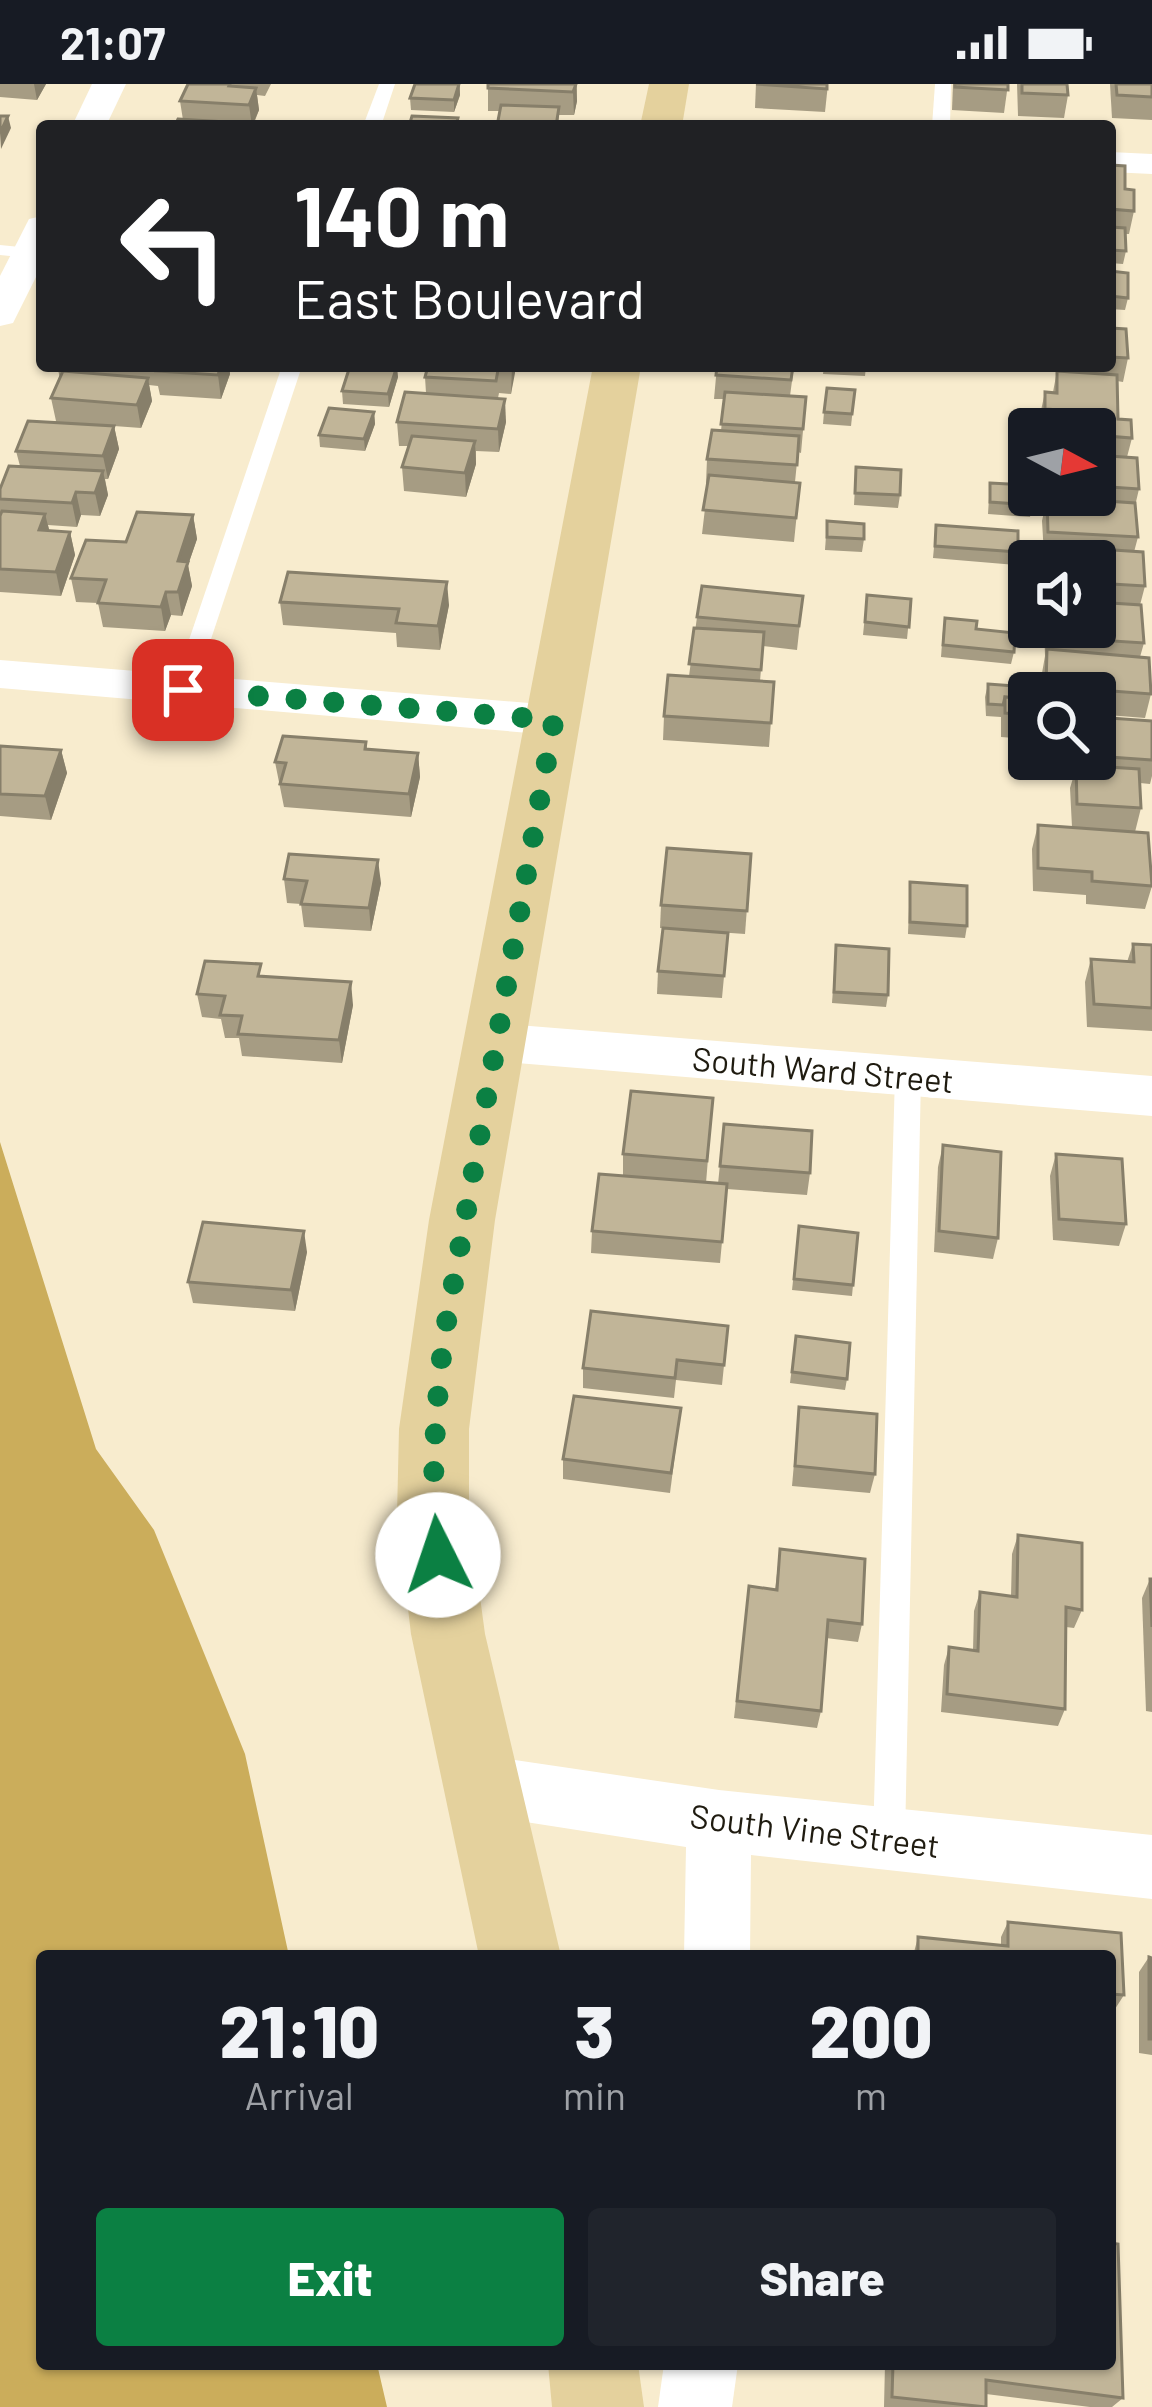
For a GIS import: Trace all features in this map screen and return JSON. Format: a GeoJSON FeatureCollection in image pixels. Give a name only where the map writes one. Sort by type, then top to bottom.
{"type":"FeatureCollection","features":[{"type":"Feature","properties":{"kind":"main road"},"geometry":{"type":"LineString","coordinates":[[662,120],[669,84]]}},
{"type":"Feature","properties":{"kind":"main road"},"geometry":{"type":"LineString","coordinates":[[519,1950],[448,1634],[433,1494],[443,1342],[616,372]]}},
{"type":"Feature","properties":{"kind":"main road"},"geometry":{"type":"LineString","coordinates":[[594,2370],[598,2407]]}},
{"type":"Feature","properties":{"kind":"street"},"geometry":{"type":"LineString","coordinates":[[92,120],[109,84]]}},
{"type":"Feature","properties":{"kind":"street"},"geometry":{"type":"LineString","coordinates":[[1116,162],[1152,164]]}},
{"type":"Feature","properties":{"kind":"street"},"geometry":{"type":"LineString","coordinates":[[0,315],[24,243]]}},
{"type":"Feature","properties":{"kind":"street"},"geometry":{"type":"LineString","coordinates":[[0,674],[554,720]]}},
{"type":"Feature","properties":{"kind":"street","name":"South Ward Street"},"geometry":{"type":"LineString","coordinates":[[493,1042],[1152,1096]]}},
{"type":"Feature","properties":{"kind":"street","name":"South Vine Street"},"geometry":{"type":"LineString","coordinates":[[480,1785],[719,1820],[1152,1867]]}},
{"type":"Feature","properties":{"kind":"street"},"geometry":{"type":"LineString","coordinates":[[717,1950],[719,1820]]}},
{"type":"Feature","properties":{"kind":"street"},"geometry":{"type":"LineString","coordinates":[[695,2407],[700,2370]]}},
{"type":"Feature","properties":{"kind":"lane"},"geometry":{"type":"LineString","coordinates":[[374,120],[387,84]]}},
{"type":"Feature","properties":{"kind":"lane"},"geometry":{"type":"LineString","coordinates":[[941,120],[943,84]]}},
{"type":"Feature","properties":{"kind":"lane"},"geometry":{"type":"LineString","coordinates":[[183,690],[290,372]]}},
{"type":"Feature","properties":{"kind":"lane"},"geometry":{"type":"LineString","coordinates":[[889,1839],[908,1076]]}},
{"type":"Feature","properties":{"kind":"shaded area"},"geometry":{"type":"Polygon","coordinates":[[[0,1142],[96,1449],[154,1530],[245,1754],[288,1950],[36,1950],[36,2370],[378,2370],[387,2407],[0,2407],[0,1142]]]}},
{"type":"Feature","properties":{"kind":"building"},"geometry":{"type":"Polygon","coordinates":[[[188,84],[256,88],[249,105],[180,101],[188,84]]]}},
{"type":"Feature","properties":{"kind":"building"},"geometry":{"type":"Polygon","coordinates":[[[415,84],[459,84],[454,100],[410,98],[415,84]]]}},
{"type":"Feature","properties":{"kind":"building"},"geometry":{"type":"Polygon","coordinates":[[[488,84],[576,84],[573,92],[488,88],[488,84]]]}},
{"type":"Feature","properties":{"kind":"building"},"geometry":{"type":"Polygon","coordinates":[[[756,84],[827,84],[827,89],[756,84]]]}},
{"type":"Feature","properties":{"kind":"building"},"geometry":{"type":"Polygon","coordinates":[[[1008,84],[1008,90],[955,87],[1008,84]]]}},
{"type":"Feature","properties":{"kind":"building"},"geometry":{"type":"Polygon","coordinates":[[[1022,84],[1067,84],[1068,95],[1022,93],[1022,84]]]}},
{"type":"Feature","properties":{"kind":"building"},"geometry":{"type":"Polygon","coordinates":[[[1116,84],[1152,84],[1152,97],[1117,95],[1116,84]]]}},
{"type":"Feature","properties":{"kind":"building"},"geometry":{"type":"Polygon","coordinates":[[[501,105],[559,107],[557,120],[498,120],[501,105]]]}},
{"type":"Feature","properties":{"kind":"building"},"geometry":{"type":"Polygon","coordinates":[[[412,116],[458,118],[458,120],[411,120],[412,116]]]}},
{"type":"Feature","properties":{"kind":"building"},"geometry":{"type":"Polygon","coordinates":[[[1116,165],[1125,166],[1125,189],[1134,190],[1134,211],[1116,210],[1116,165]]]}},
{"type":"Feature","properties":{"kind":"building"},"geometry":{"type":"Polygon","coordinates":[[[1116,227],[1125,228],[1126,251],[1116,250],[1116,227]]]}},
{"type":"Feature","properties":{"kind":"building"},"geometry":{"type":"Polygon","coordinates":[[[1116,272],[1128,273],[1128,298],[1116,297],[1116,272]]]}},
{"type":"Feature","properties":{"kind":"building"},"geometry":{"type":"Polygon","coordinates":[[[1116,328],[1126,329],[1128,358],[1116,357],[1116,328]]]}},
{"type":"Feature","properties":{"kind":"building"},"geometry":{"type":"Polygon","coordinates":[[[63,372],[148,378],[137,405],[51,398],[63,372]]]}},
{"type":"Feature","properties":{"kind":"building"},"geometry":{"type":"Polygon","coordinates":[[[348,372],[395,372],[388,394],[342,391],[348,372]]]}},
{"type":"Feature","properties":{"kind":"building"},"geometry":{"type":"Polygon","coordinates":[[[426,372],[498,372],[496,381],[425,377],[426,372]]]}},
{"type":"Feature","properties":{"kind":"building"},"geometry":{"type":"Polygon","coordinates":[[[716,372],[792,372],[791,380],[716,372]]]}},
{"type":"Feature","properties":{"kind":"building"},"geometry":{"type":"Polygon","coordinates":[[[1057,372],[1117,375],[1118,419],[1131,420],[1132,438],[1116,437],[1116,408],[1045,408],[1045,392],[1057,393],[1057,372]]]}},
{"type":"Feature","properties":{"kind":"building"},"geometry":{"type":"Polygon","coordinates":[[[827,388],[855,390],[852,414],[824,412],[827,388]]]}},
{"type":"Feature","properties":{"kind":"building"},"geometry":{"type":"Polygon","coordinates":[[[405,392],[505,399],[498,429],[397,422],[405,392]]]}},
{"type":"Feature","properties":{"kind":"building"},"geometry":{"type":"Polygon","coordinates":[[[725,392],[806,397],[803,429],[721,424],[725,392]]]}},
{"type":"Feature","properties":{"kind":"building"},"geometry":{"type":"Polygon","coordinates":[[[329,408],[374,412],[364,439],[319,435],[329,408]]]}},
{"type":"Feature","properties":{"kind":"building"},"geometry":{"type":"Polygon","coordinates":[[[28,421],[114,426],[103,456],[16,451],[28,421]]]}},
{"type":"Feature","properties":{"kind":"building"},"geometry":{"type":"Polygon","coordinates":[[[712,430],[799,436],[797,465],[707,459],[712,430]]]}},
{"type":"Feature","properties":{"kind":"building"},"geometry":{"type":"Polygon","coordinates":[[[412,436],[475,441],[465,473],[402,467],[412,436]]]}},
{"type":"Feature","properties":{"kind":"building"},"geometry":{"type":"Polygon","coordinates":[[[1116,456],[1137,458],[1139,489],[1116,487],[1116,456]]]}},
{"type":"Feature","properties":{"kind":"building"},"geometry":{"type":"Polygon","coordinates":[[[9,466],[103,471],[95,493],[76,492],[72,503],[0,499],[9,466]]]}},
{"type":"Feature","properties":{"kind":"building"},"geometry":{"type":"Polygon","coordinates":[[[856,467],[901,470],[900,495],[855,493],[856,467]]]}},
{"type":"Feature","properties":{"kind":"building"},"geometry":{"type":"Polygon","coordinates":[[[709,475],[800,483],[796,518],[703,510],[709,475]]]}},
{"type":"Feature","properties":{"kind":"building"},"geometry":{"type":"Polygon","coordinates":[[[990,483],[1008,484],[1008,503],[990,502],[990,483]]]}},
{"type":"Feature","properties":{"kind":"building"},"geometry":{"type":"Polygon","coordinates":[[[1116,502],[1135,503],[1138,537],[1048,532],[1048,516],[1116,516],[1116,502]]]}},
{"type":"Feature","properties":{"kind":"building"},"geometry":{"type":"Polygon","coordinates":[[[2,511],[45,514],[39,530],[70,532],[56,572],[0,569],[2,511]]]}},
{"type":"Feature","properties":{"kind":"building"},"geometry":{"type":"Polygon","coordinates":[[[137,512],[193,515],[178,561],[188,562],[178,592],[166,592],[161,607],[98,603],[106,580],[71,578],[86,540],[126,542],[137,512]]]}},
{"type":"Feature","properties":{"kind":"building"},"geometry":{"type":"Polygon","coordinates":[[[827,521],[864,524],[864,539],[827,537],[827,521]]]}},
{"type":"Feature","properties":{"kind":"building"},"geometry":{"type":"Polygon","coordinates":[[[936,525],[1018,531],[1018,540],[1008,540],[1008,551],[935,546],[936,525]]]}},
{"type":"Feature","properties":{"kind":"building"},"geometry":{"type":"Polygon","coordinates":[[[1116,550],[1143,552],[1145,586],[1116,584],[1116,550]]]}},
{"type":"Feature","properties":{"kind":"building"},"geometry":{"type":"Polygon","coordinates":[[[288,572],[447,582],[438,626],[396,623],[399,609],[280,602],[288,572]]]}},
{"type":"Feature","properties":{"kind":"building"},"geometry":{"type":"Polygon","coordinates":[[[702,586],[803,596],[799,626],[697,617],[702,586]]]}},
{"type":"Feature","properties":{"kind":"building"},"geometry":{"type":"Polygon","coordinates":[[[867,595],[911,599],[909,627],[865,622],[867,595]]]}},
{"type":"Feature","properties":{"kind":"building"},"geometry":{"type":"Polygon","coordinates":[[[1116,603],[1141,605],[1144,643],[1116,641],[1116,603]]]}},
{"type":"Feature","properties":{"kind":"building"},"geometry":{"type":"Polygon","coordinates":[[[945,618],[977,621],[976,629],[1008,632],[1008,648],[1014,652],[943,645],[945,618]]]}},
{"type":"Feature","properties":{"kind":"building"},"geometry":{"type":"Polygon","coordinates":[[[694,628],[764,632],[761,670],[689,664],[694,628]]]}},
{"type":"Feature","properties":{"kind":"building"},"geometry":{"type":"Polygon","coordinates":[[[1047,649],[1149,658],[1151,694],[1116,691],[1116,672],[1046,672],[1047,649]]]}},
{"type":"Feature","properties":{"kind":"building"},"geometry":{"type":"Polygon","coordinates":[[[668,675],[774,682],[771,723],[664,716],[668,675]]]}},
{"type":"Feature","properties":{"kind":"building"},"geometry":{"type":"Polygon","coordinates":[[[988,684],[1008,686],[1003,705],[988,704],[988,684]]]}},
{"type":"Feature","properties":{"kind":"building"},"geometry":{"type":"Polygon","coordinates":[[[1116,718],[1152,721],[1152,760],[1116,757],[1116,718]]]}},
{"type":"Feature","properties":{"kind":"building"},"geometry":{"type":"Polygon","coordinates":[[[283,736],[366,742],[365,749],[418,753],[409,794],[280,784],[286,763],[275,762],[283,736]]]}},
{"type":"Feature","properties":{"kind":"building"},"geometry":{"type":"Polygon","coordinates":[[[0,746],[61,750],[45,796],[0,794],[0,746]]]}},
{"type":"Feature","properties":{"kind":"building"},"geometry":{"type":"Polygon","coordinates":[[[1116,768],[1139,769],[1141,808],[1077,804],[1076,780],[1116,780],[1116,768]]]}},
{"type":"Feature","properties":{"kind":"building"},"geometry":{"type":"Polygon","coordinates":[[[1038,825],[1148,833],[1152,886],[1092,881],[1092,872],[1038,868],[1038,825]]]}},
{"type":"Feature","properties":{"kind":"building"},"geometry":{"type":"Polygon","coordinates":[[[667,848],[751,854],[747,911],[661,905],[667,848]]]}},
{"type":"Feature","properties":{"kind":"building"},"geometry":{"type":"Polygon","coordinates":[[[289,854],[378,860],[369,908],[301,904],[307,881],[284,879],[289,854]]]}},
{"type":"Feature","properties":{"kind":"building"},"geometry":{"type":"Polygon","coordinates":[[[910,882],[967,886],[967,926],[910,922],[910,882]]]}},
{"type":"Feature","properties":{"kind":"building"},"geometry":{"type":"Polygon","coordinates":[[[663,928],[728,933],[724,976],[658,971],[663,928]]]}},
{"type":"Feature","properties":{"kind":"building"},"geometry":{"type":"Polygon","coordinates":[[[1133,944],[1152,945],[1152,1008],[1094,1004],[1091,959],[1134,962],[1133,944]]]}},
{"type":"Feature","properties":{"kind":"building"},"geometry":{"type":"Polygon","coordinates":[[[836,945],[889,949],[888,995],[834,992],[836,945]]]}},
{"type":"Feature","properties":{"kind":"building"},"geometry":{"type":"Polygon","coordinates":[[[205,961],[261,964],[258,976],[351,982],[339,1040],[238,1034],[242,1016],[220,1015],[225,996],[197,994],[205,961]]]}},
{"type":"Feature","properties":{"kind":"building"},"geometry":{"type":"Polygon","coordinates":[[[631,1091],[713,1098],[707,1161],[623,1154],[631,1091]]]}},
{"type":"Feature","properties":{"kind":"building"},"geometry":{"type":"Polygon","coordinates":[[[724,1124],[812,1131],[810,1173],[720,1166],[724,1124]]]}},
{"type":"Feature","properties":{"kind":"building"},"geometry":{"type":"Polygon","coordinates":[[[943,1145],[1001,1152],[998,1238],[939,1231],[943,1145]]]}},
{"type":"Feature","properties":{"kind":"building"},"geometry":{"type":"Polygon","coordinates":[[[1056,1154],[1122,1159],[1126,1224],[1059,1219],[1056,1154]]]}},
{"type":"Feature","properties":{"kind":"building"},"geometry":{"type":"Polygon","coordinates":[[[599,1174],[727,1184],[722,1242],[592,1231],[599,1174]]]}},
{"type":"Feature","properties":{"kind":"building"},"geometry":{"type":"Polygon","coordinates":[[[203,1222],[304,1231],[291,1290],[188,1282],[203,1222]]]}},
{"type":"Feature","properties":{"kind":"building"},"geometry":{"type":"Polygon","coordinates":[[[799,1226],[858,1233],[853,1285],[794,1279],[799,1226]]]}},
{"type":"Feature","properties":{"kind":"building"},"geometry":{"type":"Polygon","coordinates":[[[591,1311],[728,1326],[724,1365],[677,1360],[675,1378],[583,1368],[591,1311]]]}},
{"type":"Feature","properties":{"kind":"building"},"geometry":{"type":"Polygon","coordinates":[[[796,1336],[850,1343],[847,1379],[792,1372],[796,1336]]]}},
{"type":"Feature","properties":{"kind":"building"},"geometry":{"type":"Polygon","coordinates":[[[574,1396],[681,1408],[671,1473],[563,1459],[574,1396]]]}},
{"type":"Feature","properties":{"kind":"building"},"geometry":{"type":"Polygon","coordinates":[[[799,1407],[877,1414],[875,1474],[795,1466],[799,1407]]]}},
{"type":"Feature","properties":{"kind":"building"},"geometry":{"type":"Polygon","coordinates":[[[1018,1535],[1082,1543],[1082,1610],[1066,1607],[1065,1709],[947,1694],[949,1647],[978,1651],[980,1592],[1017,1597],[1018,1535]]]}},
{"type":"Feature","properties":{"kind":"building"},"geometry":{"type":"Polygon","coordinates":[[[780,1549],[865,1559],[862,1624],[828,1620],[821,1711],[737,1701],[749,1586],[777,1590],[780,1549]]]}},
{"type":"Feature","properties":{"kind":"building"},"geometry":{"type":"Polygon","coordinates":[[[1008,1922],[1121,1933],[1124,1995],[1116,1994],[1116,1950],[918,1950],[918,1937],[1008,1946],[1008,1922]]]}},
{"type":"Feature","properties":{"kind":"building"},"geometry":{"type":"Polygon","coordinates":[[[1152,1958],[1152,2039],[1149,2039],[1152,1958]]]}},
{"type":"Feature","properties":{"kind":"building"},"geometry":{"type":"Polygon","coordinates":[[[1118,2244],[1123,2398],[986,2380],[986,2407],[892,2397],[893,2370],[1116,2370],[1118,2244]]]}},
{"type":"Feature","properties":{"kind":"route"},"geometry":{"type":"LineString","coordinates":[[183,690],[554,720],[443,1342],[434,1429],[433,1515],[438,1555]]}}]}
